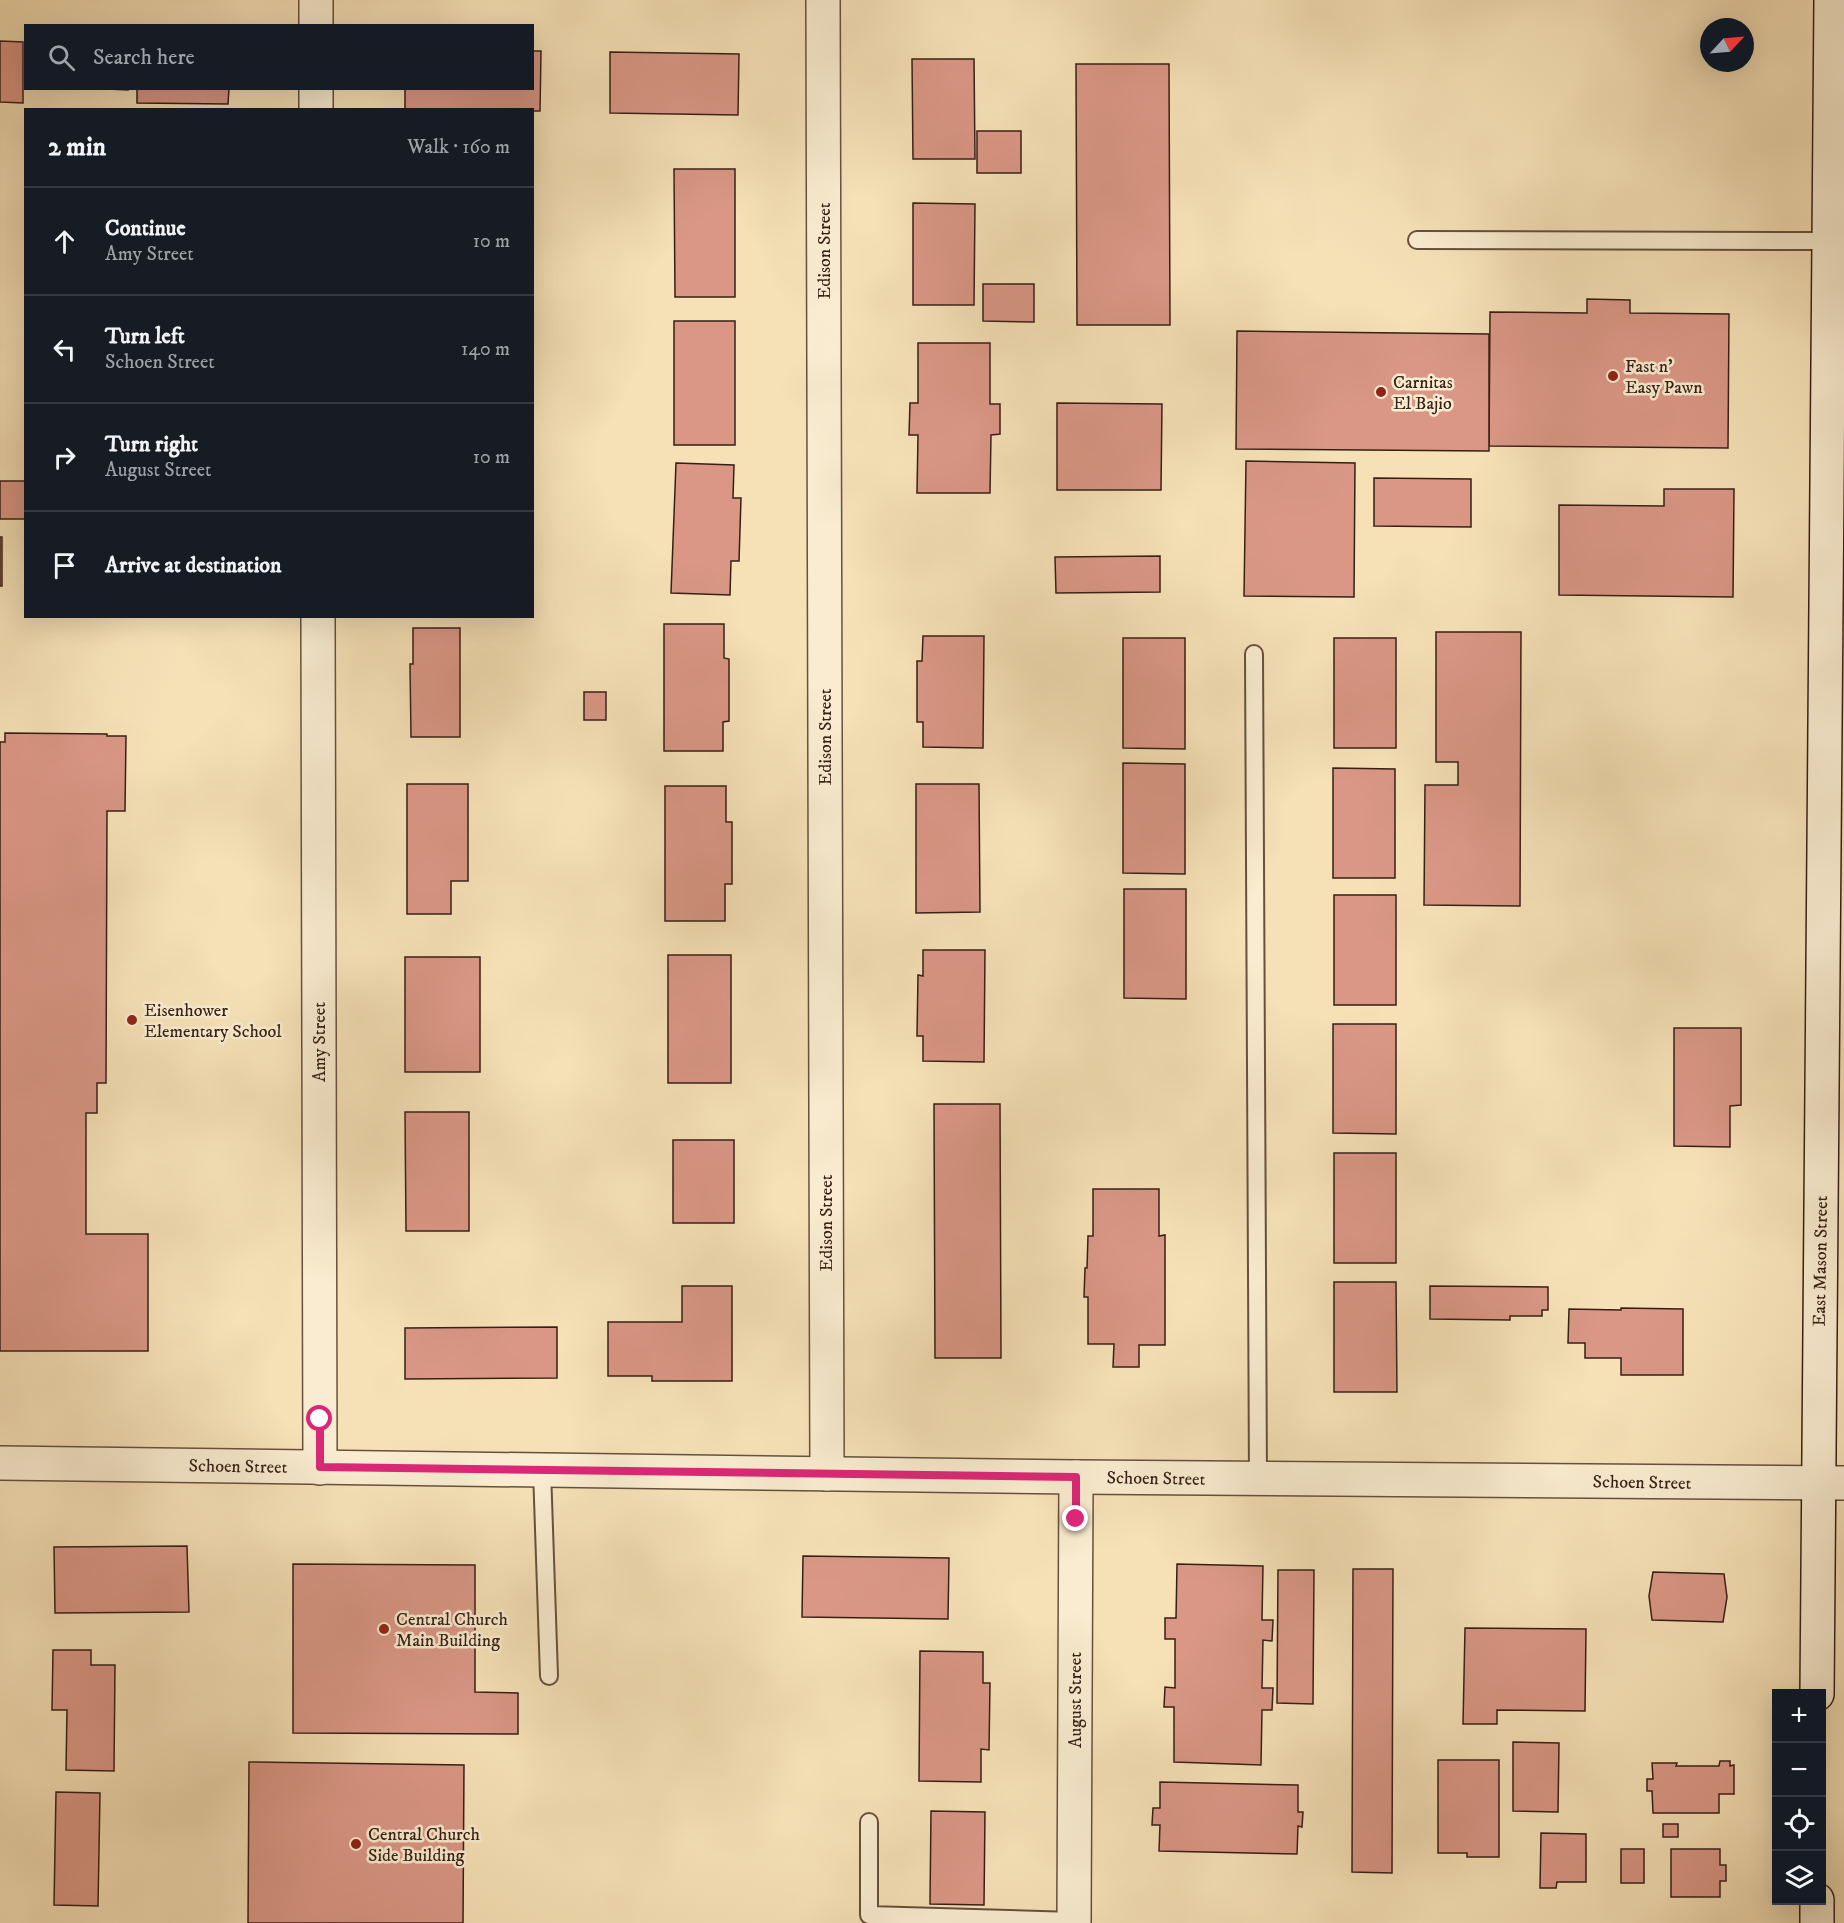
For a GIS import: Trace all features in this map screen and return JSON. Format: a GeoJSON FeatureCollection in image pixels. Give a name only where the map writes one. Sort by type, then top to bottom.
{"type":"FeatureCollection","features":[{"type":"Feature","properties":{"kind":"street"},"geometry":{"type":"LineString","coordinates":[[316,0],[316,24]]}},
{"type":"Feature","properties":{"kind":"street","name":"Edison Street"},"geometry":{"type":"LineString","coordinates":[[823,0],[827,1474]]}},
{"type":"Feature","properties":{"kind":"street","name":"East Mason Street"},"geometry":{"type":"LineString","coordinates":[[1817,1689],[1831,1484],[1833,921],[1830,0]]}},
{"type":"Feature","properties":{"kind":"street"},"geometry":{"type":"LineString","coordinates":[[316,90],[316,108]]}},
{"type":"Feature","properties":{"kind":"street","name":"Amy Street"},"geometry":{"type":"LineString","coordinates":[[318,618],[320,1467]]}},
{"type":"Feature","properties":{"kind":"street","name":"Schoen Street"},"geometry":{"type":"LineString","coordinates":[[0,1463],[1831,1484]]}},
{"type":"Feature","properties":{"kind":"street","name":"August Street"},"geometry":{"type":"LineString","coordinates":[[1074,1922],[1076,1477]]}},
{"type":"Feature","properties":{"kind":"street"},"geometry":{"type":"LineString","coordinates":[[1817,1905],[1817,1923]]}},
{"type":"Feature","properties":{"kind":"lane"},"geometry":{"type":"LineString","coordinates":[[1417,240],[1829,241]]}},
{"type":"Feature","properties":{"kind":"lane"},"geometry":{"type":"LineString","coordinates":[[1254,654],[1258,1478]]}},
{"type":"Feature","properties":{"kind":"lane"},"geometry":{"type":"LineString","coordinates":[[542,1470],[549,1676]]}},
{"type":"Feature","properties":{"kind":"lane"},"geometry":{"type":"LineString","coordinates":[[869,1822],[869,1915],[1074,1922]]}},
{"type":"Feature","properties":{"kind":"building"},"geometry":{"type":"Polygon","coordinates":[[[0,41],[23,42],[23,103],[0,102],[0,41]]]}},
{"type":"Feature","properties":{"kind":"building"},"geometry":{"type":"Polygon","coordinates":[[[534,51],[541,51],[540,111],[534,111],[534,108],[405,108],[405,90],[534,90],[534,51]]]}},
{"type":"Feature","properties":{"kind":"building"},"geometry":{"type":"Polygon","coordinates":[[[610,52],[739,54],[738,115],[610,113],[610,52]]]}},
{"type":"Feature","properties":{"kind":"building"},"geometry":{"type":"Polygon","coordinates":[[[912,59],[974,59],[975,159],[913,159],[912,59]]]}},
{"type":"Feature","properties":{"kind":"building"},"geometry":{"type":"Polygon","coordinates":[[[1076,64],[1169,64],[1170,325],[1077,325],[1076,64]]]}},
{"type":"Feature","properties":{"kind":"building"},"geometry":{"type":"Polygon","coordinates":[[[137,90],[229,90],[228,104],[137,103],[137,90]]]}},
{"type":"Feature","properties":{"kind":"building"},"geometry":{"type":"Polygon","coordinates":[[[977,131],[1021,131],[1021,173],[977,173],[977,131]]]}},
{"type":"Feature","properties":{"kind":"building"},"geometry":{"type":"Polygon","coordinates":[[[674,169],[735,169],[735,297],[675,297],[674,169]]]}},
{"type":"Feature","properties":{"kind":"building"},"geometry":{"type":"Polygon","coordinates":[[[913,203],[975,204],[974,305],[913,305],[913,203]]]}},
{"type":"Feature","properties":{"kind":"building"},"geometry":{"type":"Polygon","coordinates":[[[983,284],[1034,284],[1034,322],[983,321],[983,284]]]}},
{"type":"Feature","properties":{"kind":"building"},"geometry":{"type":"Polygon","coordinates":[[[1587,299],[1630,300],[1630,313],[1729,314],[1728,448],[1489,446],[1490,312],[1587,313],[1587,299]]]}},
{"type":"Feature","properties":{"kind":"building"},"geometry":{"type":"Polygon","coordinates":[[[674,321],[735,321],[735,445],[674,445],[674,321]]]}},
{"type":"Feature","properties":{"kind":"building"},"geometry":{"type":"Polygon","coordinates":[[[1237,331],[1489,334],[1489,451],[1236,449],[1237,331]]]}},
{"type":"Feature","properties":{"kind":"building"},"geometry":{"type":"Polygon","coordinates":[[[918,343],[990,343],[990,404],[1000,404],[1000,434],[991,435],[990,493],[917,493],[918,435],[909,435],[910,403],[918,403],[918,343]]]}},
{"type":"Feature","properties":{"kind":"building"},"geometry":{"type":"Polygon","coordinates":[[[1057,403],[1162,404],[1161,490],[1057,490],[1057,403]]]}},
{"type":"Feature","properties":{"kind":"building"},"geometry":{"type":"Polygon","coordinates":[[[1246,461],[1355,463],[1354,597],[1244,596],[1246,461]]]}},
{"type":"Feature","properties":{"kind":"building"},"geometry":{"type":"Polygon","coordinates":[[[676,463],[734,465],[733,498],[741,498],[739,561],[731,561],[730,595],[671,593],[676,463]]]}},
{"type":"Feature","properties":{"kind":"building"},"geometry":{"type":"Polygon","coordinates":[[[1374,478],[1471,479],[1471,527],[1374,526],[1374,478]]]}},
{"type":"Feature","properties":{"kind":"building"},"geometry":{"type":"Polygon","coordinates":[[[0,481],[24,481],[24,519],[0,519],[0,481]]]}},
{"type":"Feature","properties":{"kind":"building"},"geometry":{"type":"Polygon","coordinates":[[[1664,489],[1734,489],[1733,597],[1559,595],[1559,505],[1664,506],[1664,489]]]}},
{"type":"Feature","properties":{"kind":"building"},"geometry":{"type":"Polygon","coordinates":[[[0,537],[2,537],[2,586],[0,586],[0,537]]]}},
{"type":"Feature","properties":{"kind":"building"},"geometry":{"type":"Polygon","coordinates":[[[1160,556],[1160,592],[1056,593],[1055,557],[1160,556]]]}},
{"type":"Feature","properties":{"kind":"building"},"geometry":{"type":"Polygon","coordinates":[[[664,624],[724,624],[724,658],[729,659],[729,721],[723,722],[723,751],[664,751],[664,624]]]}},
{"type":"Feature","properties":{"kind":"building"},"geometry":{"type":"Polygon","coordinates":[[[413,628],[460,628],[460,737],[411,737],[410,664],[413,664],[413,628]]]}},
{"type":"Feature","properties":{"kind":"building"},"geometry":{"type":"Polygon","coordinates":[[[1436,632],[1521,632],[1520,906],[1424,905],[1425,785],[1458,785],[1458,762],[1436,762],[1436,632]]]}},
{"type":"Feature","properties":{"kind":"building"},"geometry":{"type":"Polygon","coordinates":[[[923,636],[984,636],[983,748],[923,747],[923,722],[917,722],[917,661],[922,661],[923,636]]]}},
{"type":"Feature","properties":{"kind":"building"},"geometry":{"type":"Polygon","coordinates":[[[1123,638],[1185,638],[1185,749],[1123,748],[1123,638]]]}},
{"type":"Feature","properties":{"kind":"building"},"geometry":{"type":"Polygon","coordinates":[[[1334,638],[1396,638],[1396,748],[1334,748],[1334,638]]]}},
{"type":"Feature","properties":{"kind":"building"},"geometry":{"type":"Polygon","coordinates":[[[584,692],[606,692],[606,720],[584,720],[584,692]]]}},
{"type":"Feature","properties":{"kind":"building","name":"Eisenhower Elementary School"},"geometry":{"type":"Polygon","coordinates":[[[5,733],[126,736],[125,811],[107,811],[106,1083],[97,1083],[97,1113],[86,1113],[86,1234],[148,1234],[148,1351],[0,1351],[0,742],[5,742],[5,733]]]}},
{"type":"Feature","properties":{"kind":"building"},"geometry":{"type":"Polygon","coordinates":[[[1123,763],[1185,764],[1185,874],[1123,873],[1123,763]]]}},
{"type":"Feature","properties":{"kind":"building"},"geometry":{"type":"Polygon","coordinates":[[[1333,768],[1395,769],[1395,878],[1333,878],[1333,768]]]}},
{"type":"Feature","properties":{"kind":"building"},"geometry":{"type":"Polygon","coordinates":[[[407,784],[468,784],[468,881],[451,881],[451,914],[407,914],[407,784]]]}},
{"type":"Feature","properties":{"kind":"building"},"geometry":{"type":"Polygon","coordinates":[[[916,784],[979,784],[980,912],[916,913],[916,784]]]}},
{"type":"Feature","properties":{"kind":"building"},"geometry":{"type":"Polygon","coordinates":[[[665,786],[726,786],[726,822],[732,822],[732,884],[725,884],[725,921],[665,921],[665,786]]]}},
{"type":"Feature","properties":{"kind":"building"},"geometry":{"type":"Polygon","coordinates":[[[1124,889],[1186,889],[1186,999],[1124,998],[1124,889]]]}},
{"type":"Feature","properties":{"kind":"building"},"geometry":{"type":"Polygon","coordinates":[[[1334,895],[1396,895],[1396,1005],[1334,1005],[1334,895]]]}},
{"type":"Feature","properties":{"kind":"building"},"geometry":{"type":"Polygon","coordinates":[[[923,950],[985,950],[984,1062],[923,1061],[923,1036],[917,1036],[918,975],[923,976],[923,950]]]}},
{"type":"Feature","properties":{"kind":"building"},"geometry":{"type":"Polygon","coordinates":[[[668,955],[731,955],[731,1083],[668,1083],[668,955]]]}},
{"type":"Feature","properties":{"kind":"building"},"geometry":{"type":"Polygon","coordinates":[[[405,957],[480,957],[480,1072],[405,1072],[405,957]]]}},
{"type":"Feature","properties":{"kind":"building"},"geometry":{"type":"Polygon","coordinates":[[[1333,1024],[1396,1024],[1396,1134],[1333,1133],[1333,1024]]]}},
{"type":"Feature","properties":{"kind":"building"},"geometry":{"type":"Polygon","coordinates":[[[1674,1028],[1741,1028],[1741,1105],[1730,1106],[1730,1147],[1674,1146],[1674,1028]]]}},
{"type":"Feature","properties":{"kind":"building"},"geometry":{"type":"Polygon","coordinates":[[[934,1104],[1000,1104],[1001,1358],[935,1358],[934,1104]]]}},
{"type":"Feature","properties":{"kind":"building"},"geometry":{"type":"Polygon","coordinates":[[[405,1112],[469,1112],[469,1231],[406,1231],[405,1112]]]}},
{"type":"Feature","properties":{"kind":"building"},"geometry":{"type":"Polygon","coordinates":[[[673,1140],[734,1140],[734,1223],[673,1223],[673,1140]]]}},
{"type":"Feature","properties":{"kind":"building"},"geometry":{"type":"Polygon","coordinates":[[[1334,1153],[1396,1153],[1396,1263],[1334,1263],[1334,1153]]]}},
{"type":"Feature","properties":{"kind":"building"},"geometry":{"type":"Polygon","coordinates":[[[1093,1189],[1159,1189],[1159,1236],[1165,1235],[1165,1345],[1139,1345],[1139,1367],[1113,1367],[1114,1344],[1088,1344],[1088,1297],[1084,1297],[1088,1236],[1093,1236],[1093,1189]]]}},
{"type":"Feature","properties":{"kind":"building"},"geometry":{"type":"Polygon","coordinates":[[[1334,1282],[1396,1282],[1397,1392],[1334,1392],[1334,1282]]]}},
{"type":"Feature","properties":{"kind":"building"},"geometry":{"type":"Polygon","coordinates":[[[682,1286],[732,1286],[732,1381],[652,1381],[652,1376],[608,1376],[608,1322],[682,1322],[682,1286]]]}},
{"type":"Feature","properties":{"kind":"building"},"geometry":{"type":"Polygon","coordinates":[[[1430,1286],[1548,1287],[1548,1310],[1542,1310],[1542,1316],[1510,1316],[1510,1320],[1430,1319],[1430,1286]]]}},
{"type":"Feature","properties":{"kind":"building"},"geometry":{"type":"Polygon","coordinates":[[[1621,1308],[1683,1309],[1683,1375],[1621,1375],[1621,1358],[1585,1358],[1585,1343],[1568,1343],[1569,1309],[1621,1310],[1621,1308]]]}},
{"type":"Feature","properties":{"kind":"building"},"geometry":{"type":"Polygon","coordinates":[[[557,1327],[557,1378],[405,1379],[405,1328],[557,1327]]]}},
{"type":"Feature","properties":{"kind":"building"},"geometry":{"type":"Polygon","coordinates":[[[187,1546],[189,1612],[55,1613],[54,1547],[187,1546]]]}},
{"type":"Feature","properties":{"kind":"building"},"geometry":{"type":"Polygon","coordinates":[[[803,1556],[949,1558],[948,1619],[802,1617],[803,1556]]]}},
{"type":"Feature","properties":{"kind":"building","name":"Central Church Main Building"},"geometry":{"type":"Polygon","coordinates":[[[293,1564],[475,1565],[475,1692],[518,1693],[518,1734],[293,1733],[293,1564]]]}},
{"type":"Feature","properties":{"kind":"building"},"geometry":{"type":"Polygon","coordinates":[[[1177,1564],[1263,1566],[1262,1620],[1273,1620],[1272,1641],[1263,1640],[1262,1688],[1273,1688],[1272,1710],[1262,1710],[1261,1765],[1174,1762],[1174,1707],[1164,1707],[1165,1687],[1175,1688],[1175,1639],[1165,1639],[1165,1618],[1176,1618],[1177,1564]]]}},
{"type":"Feature","properties":{"kind":"building"},"geometry":{"type":"Polygon","coordinates":[[[1353,1569],[1393,1569],[1392,1873],[1352,1872],[1353,1569]]]}},
{"type":"Feature","properties":{"kind":"building"},"geometry":{"type":"Polygon","coordinates":[[[1278,1570],[1314,1570],[1313,1704],[1277,1703],[1278,1570]]]}},
{"type":"Feature","properties":{"kind":"building"},"geometry":{"type":"Polygon","coordinates":[[[1653,1572],[1724,1574],[1727,1597],[1723,1622],[1652,1620],[1649,1596],[1653,1572]]]}},
{"type":"Feature","properties":{"kind":"building"},"geometry":{"type":"Polygon","coordinates":[[[1465,1628],[1586,1629],[1585,1711],[1497,1710],[1497,1724],[1463,1724],[1465,1628]]]}},
{"type":"Feature","properties":{"kind":"building"},"geometry":{"type":"Polygon","coordinates":[[[53,1650],[91,1650],[91,1665],[115,1665],[114,1771],[66,1770],[67,1710],[52,1710],[53,1650]]]}},
{"type":"Feature","properties":{"kind":"building"},"geometry":{"type":"Polygon","coordinates":[[[920,1651],[983,1652],[983,1683],[990,1683],[989,1750],[981,1749],[981,1782],[919,1781],[920,1651]]]}},
{"type":"Feature","properties":{"kind":"building"},"geometry":{"type":"Polygon","coordinates":[[[1513,1742],[1559,1743],[1558,1812],[1513,1811],[1513,1742]]]}},
{"type":"Feature","properties":{"kind":"building"},"geometry":{"type":"Polygon","coordinates":[[[1438,1760],[1499,1760],[1499,1857],[1467,1857],[1467,1853],[1438,1853],[1438,1760]]]}},
{"type":"Feature","properties":{"kind":"building"},"geometry":{"type":"Polygon","coordinates":[[[1720,1761],[1730,1761],[1730,1766],[1734,1765],[1734,1794],[1719,1794],[1719,1813],[1653,1813],[1652,1791],[1647,1791],[1647,1779],[1653,1779],[1652,1763],[1677,1763],[1676,1766],[1719,1766],[1720,1761]]]}},
{"type":"Feature","properties":{"kind":"building","name":"Central Church Side Building"},"geometry":{"type":"Polygon","coordinates":[[[249,1762],[464,1765],[463,1923],[248,1923],[249,1762]]]}},
{"type":"Feature","properties":{"kind":"building"},"geometry":{"type":"Polygon","coordinates":[[[1160,1782],[1298,1785],[1298,1812],[1303,1812],[1302,1827],[1298,1826],[1297,1854],[1159,1851],[1160,1825],[1152,1825],[1153,1808],[1160,1808],[1160,1782]]]}},
{"type":"Feature","properties":{"kind":"building"},"geometry":{"type":"Polygon","coordinates":[[[56,1792],[100,1793],[98,1906],[54,1905],[56,1792]]]}},
{"type":"Feature","properties":{"kind":"building"},"geometry":{"type":"Polygon","coordinates":[[[931,1811],[985,1812],[984,1905],[930,1904],[931,1811]]]}},
{"type":"Feature","properties":{"kind":"building"},"geometry":{"type":"Polygon","coordinates":[[[1663,1824],[1678,1824],[1678,1837],[1663,1837],[1663,1824]]]}},
{"type":"Feature","properties":{"kind":"building"},"geometry":{"type":"Polygon","coordinates":[[[1541,1833],[1586,1834],[1586,1882],[1557,1882],[1556,1888],[1540,1888],[1541,1833]]]}},
{"type":"Feature","properties":{"kind":"building"},"geometry":{"type":"Polygon","coordinates":[[[1621,1849],[1644,1849],[1644,1883],[1621,1883],[1621,1849]]]}},
{"type":"Feature","properties":{"kind":"building"},"geometry":{"type":"Polygon","coordinates":[[[1671,1849],[1720,1849],[1720,1865],[1726,1865],[1726,1881],[1720,1881],[1720,1897],[1671,1897],[1671,1849]]]}},
{"type":"Feature","properties":{"kind":"place","name":"Fast n' Easy Pawn"},"geometry":{"type":"Point","coordinates":[1613,376]}},
{"type":"Feature","properties":{"kind":"place","name":"Carnitas El Bajio"},"geometry":{"type":"Point","coordinates":[1381,392]}},
{"type":"Feature","properties":{"kind":"place","name":"Eisenhower Elementary School"},"geometry":{"type":"Point","coordinates":[132,1020]}},
{"type":"Feature","properties":{"kind":"place","name":"Central Church Main Building"},"geometry":{"type":"Point","coordinates":[384,1629]}},
{"type":"Feature","properties":{"kind":"place","name":"Central Church Side Building"},"geometry":{"type":"Point","coordinates":[356,1844]}},
{"type":"Feature","properties":{"kind":"route"},"geometry":{"type":"LineString","coordinates":[[320,1419],[320,1467],[1076,1477],[1076,1519]]}}]}
